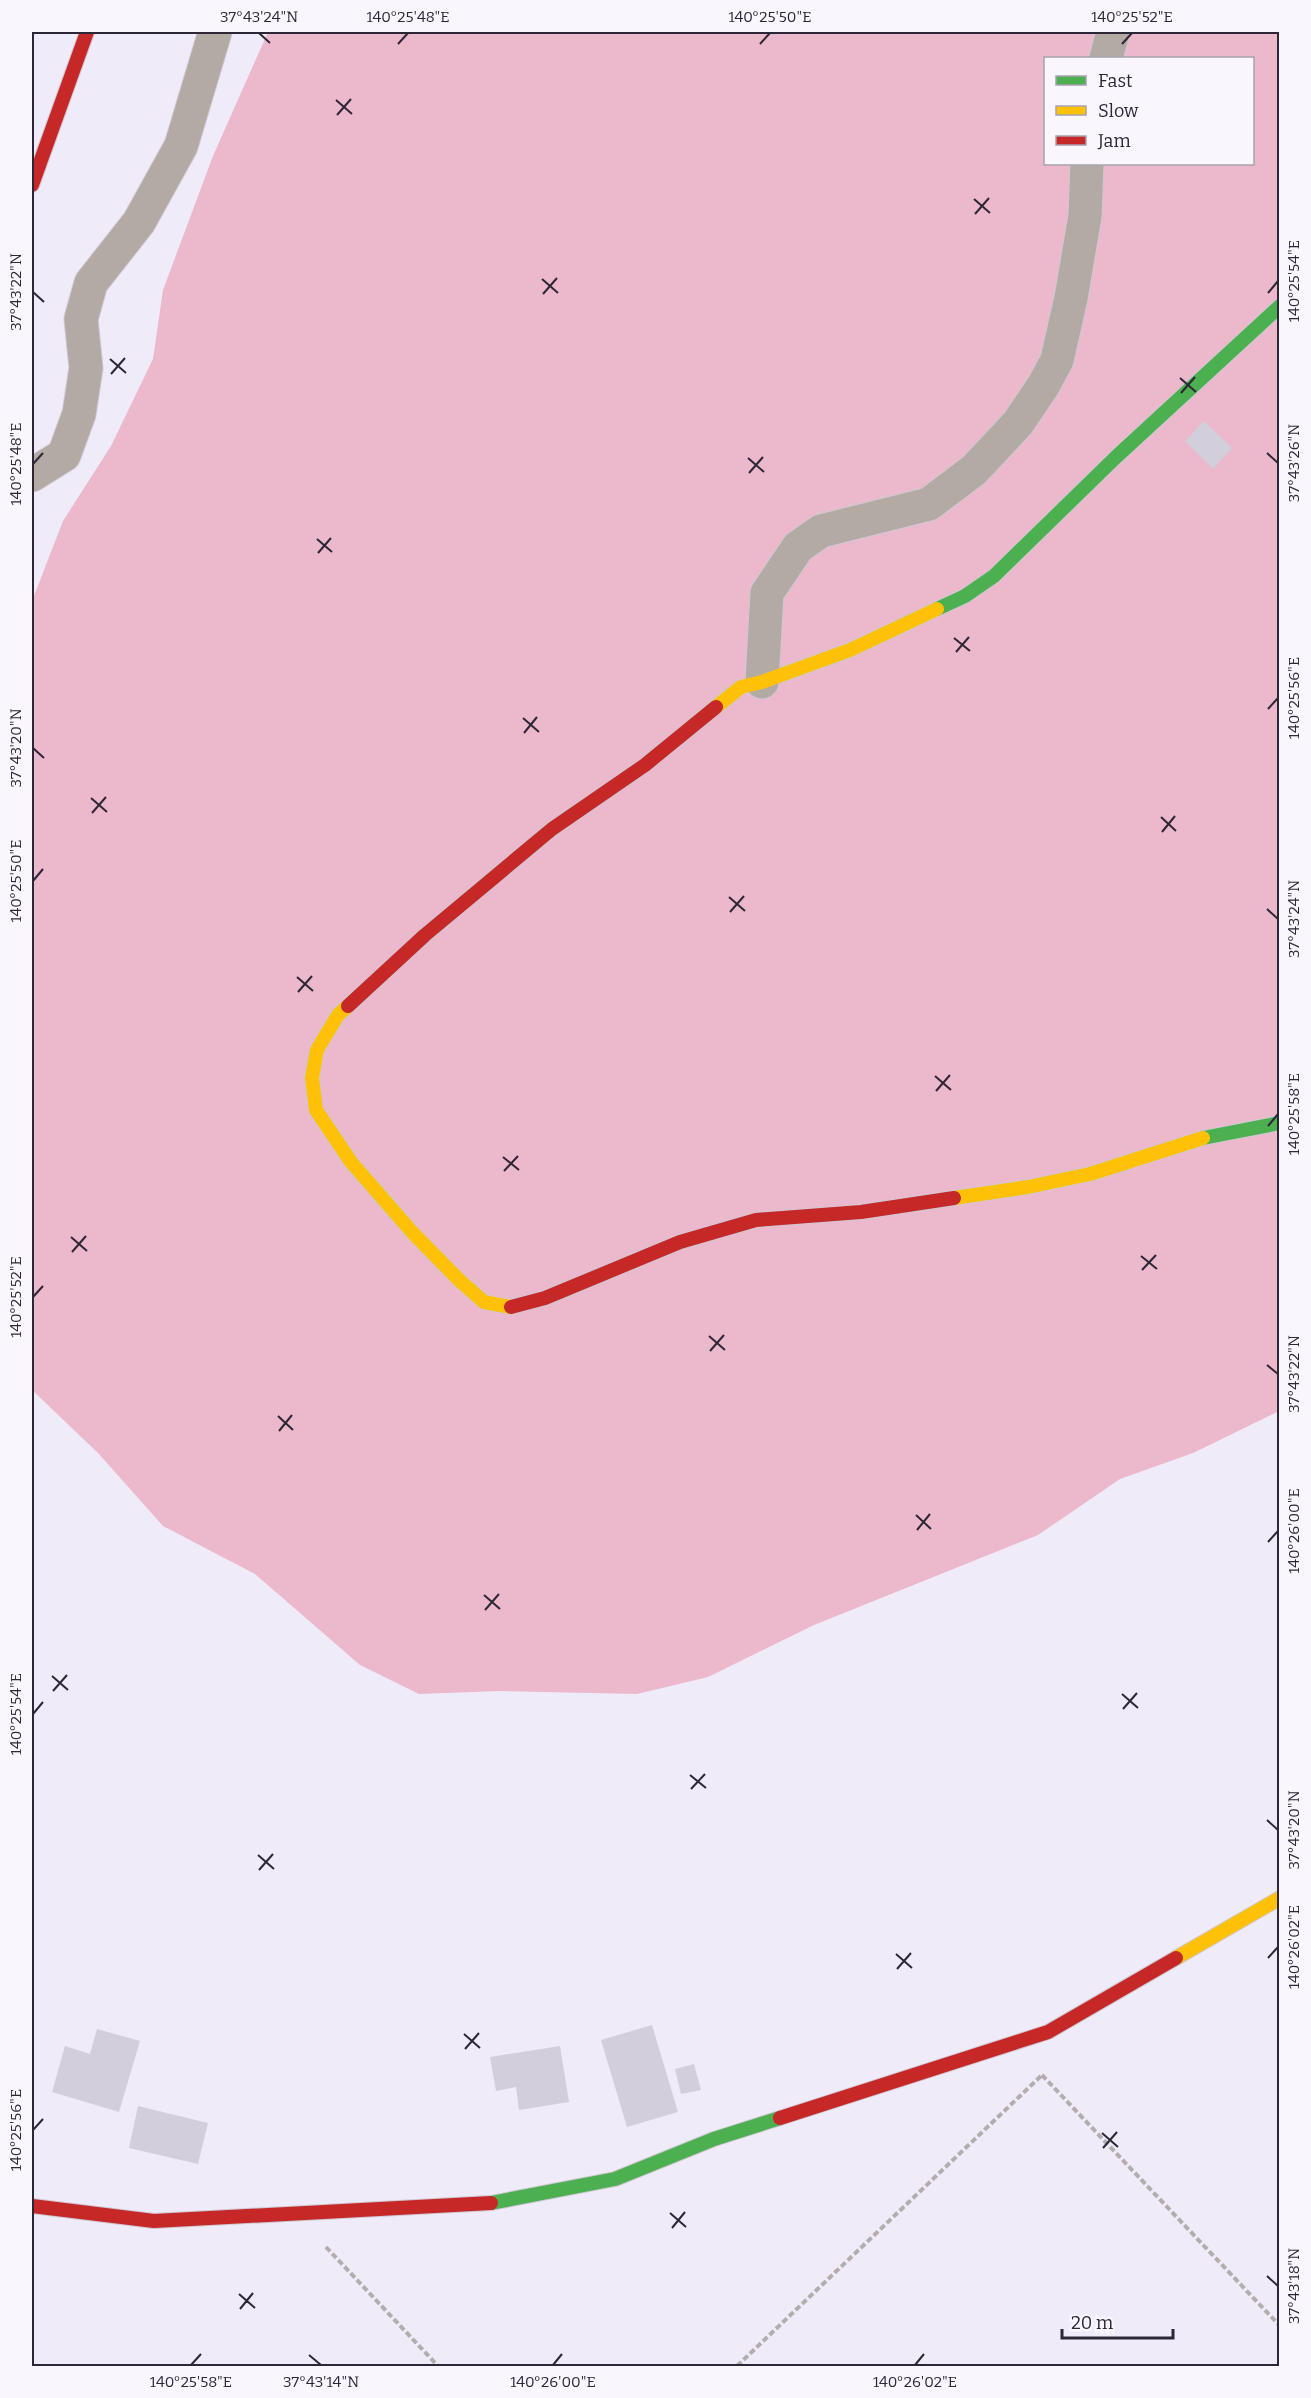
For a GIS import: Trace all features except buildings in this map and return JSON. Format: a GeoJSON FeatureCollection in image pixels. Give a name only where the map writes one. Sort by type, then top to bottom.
{"type":"FeatureCollection","features":[{"type":"Feature","properties":{"kind":"main road"},"geometry":{"type":"LineString","coordinates":[[32,185],[87,32]]}},
{"type":"Feature","properties":{"kind":"main road"},"geometry":{"type":"LineString","coordinates":[[1280,306],[1116,457],[994,576],[965,596],[850,650],[762,682],[741,687],[645,765],[543,837],[425,935],[338,1016],[317,1050],[312,1078],[316,1110],[351,1162],[412,1232],[459,1280],[484,1302],[510,1307],[544,1298],[680,1242],[756,1220],[861,1212],[1028,1187],[1090,1174],[1217,1134],[1280,1123]]}},
{"type":"Feature","properties":{"kind":"main road"},"geometry":{"type":"LineString","coordinates":[[32,2206],[154,2221],[299,2212],[482,2205],[615,2179],[714,2139],[1048,2032],[1280,1898]]}},
{"type":"Feature","properties":{"kind":"street"},"geometry":{"type":"LineString","coordinates":[[32,476],[64,455],[79,414],[86,368],[81,320],[91,283],[139,222],[181,146],[215,32]]}},
{"type":"Feature","properties":{"kind":"street"},"geometry":{"type":"LineString","coordinates":[[1106,57],[1113,32]]}},
{"type":"Feature","properties":{"kind":"street"},"geometry":{"type":"LineString","coordinates":[[762,682],[767,593],[798,547],[821,531],[928,504],[974,470],[1018,423],[1043,386],[1057,360],[1071,298],[1085,216],[1087,165]]}},
{"type":"Feature","properties":{"kind":"path"},"geometry":{"type":"LineString","coordinates":[[1013,2044],[1280,2326]]}},
{"type":"Feature","properties":{"kind":"path"},"geometry":{"type":"LineString","coordinates":[[737,2367],[1042,2075]]}},
{"type":"Feature","properties":{"kind":"path"},"geometry":{"type":"LineString","coordinates":[[299,2212],[315,2235],[438,2367]]}},
{"type":"Feature","properties":{"kind":"shaded area"},"geometry":{"type":"Polygon","coordinates":[[[268,32],[1279,32],[1279,1411],[1193,1453],[1120,1479],[1038,1535],[814,1625],[708,1677],[637,1694],[500,1691],[419,1694],[360,1665],[255,1574],[163,1526],[98,1453],[32,1390],[32,601],[63,521],[111,446],[153,359],[163,290],[213,156],[268,32]]]}},
{"type":"Feature","properties":{"kind":"traffic: fast"},"geometry":{"type":"LineString","coordinates":[[937,609],[965,596],[994,576],[1116,457],[1280,306]]}},
{"type":"Feature","properties":{"kind":"traffic: fast"},"geometry":{"type":"LineString","coordinates":[[1203,1138],[1280,1123]]}},
{"type":"Feature","properties":{"kind":"traffic: fast"},"geometry":{"type":"LineString","coordinates":[[491,2203],[615,2179],[714,2139],[780,2118]]}},
{"type":"Feature","properties":{"kind":"traffic: slow"},"geometry":{"type":"LineString","coordinates":[[716,707],[741,687],[762,682],[850,650],[937,609]]}},
{"type":"Feature","properties":{"kind":"traffic: slow"},"geometry":{"type":"LineString","coordinates":[[348,1006],[338,1015],[317,1050],[312,1078],[316,1110],[351,1162],[412,1232],[459,1280],[484,1302],[511,1307]]}},
{"type":"Feature","properties":{"kind":"traffic: slow"},"geometry":{"type":"LineString","coordinates":[[954,1198],[1028,1187],[1090,1174],[1203,1138]]}},
{"type":"Feature","properties":{"kind":"traffic: slow"},"geometry":{"type":"LineString","coordinates":[[1176,1958],[1280,1898]]}},
{"type":"Feature","properties":{"kind":"traffic: jam"},"geometry":{"type":"LineString","coordinates":[[32,185],[87,32]]}},
{"type":"Feature","properties":{"kind":"traffic: jam"},"geometry":{"type":"LineString","coordinates":[[348,1006],[425,935],[552,829],[645,765],[716,707]]}},
{"type":"Feature","properties":{"kind":"traffic: jam"},"geometry":{"type":"LineString","coordinates":[[511,1307],[545,1298],[680,1242],[756,1220],[861,1212],[954,1198]]}},
{"type":"Feature","properties":{"kind":"traffic: jam"},"geometry":{"type":"LineString","coordinates":[[780,2118],[1048,2032],[1176,1958]]}},
{"type":"Feature","properties":{"kind":"traffic: jam"},"geometry":{"type":"LineString","coordinates":[[32,2206],[154,2221],[491,2203]]}}]}
